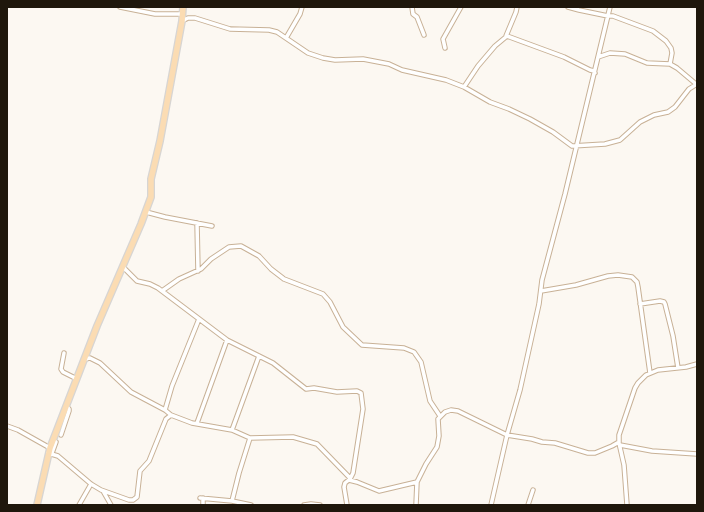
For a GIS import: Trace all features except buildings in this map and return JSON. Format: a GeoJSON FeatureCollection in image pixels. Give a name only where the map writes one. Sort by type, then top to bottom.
{"type":"FeatureCollection","features":[{"type":"Feature","properties":{"kind":"main road"},"geometry":{"type":"LineString","coordinates":[[37,505],[50,451],[66,406],[151,197],[151,179],[160,141],[182,21],[183,7]]}},
{"type":"Feature","properties":{"kind":"street"},"geometry":{"type":"LineString","coordinates":[[120,7],[155,14],[183,14]]}},
{"type":"Feature","properties":{"kind":"street"},"geometry":{"type":"LineString","coordinates":[[286,38],[300,14],[302,7]]}},
{"type":"Feature","properties":{"kind":"street"},"geometry":{"type":"LineString","coordinates":[[412,7],[413,14],[418,17],[424,35]]}},
{"type":"Feature","properties":{"kind":"street"},"geometry":{"type":"LineString","coordinates":[[445,48],[442,39],[461,7]]}},
{"type":"Feature","properties":{"kind":"street"},"geometry":{"type":"LineString","coordinates":[[464,87],[478,66],[495,46],[506,36],[517,7]]}},
{"type":"Feature","properties":{"kind":"street"},"geometry":{"type":"LineString","coordinates":[[568,7],[622,19],[653,31],[663,38],[672,50],[670,64]]}},
{"type":"Feature","properties":{"kind":"street"},"geometry":{"type":"LineString","coordinates":[[491,505],[507,436],[520,390],[542,280],[558,223],[610,7]]}},
{"type":"Feature","properties":{"kind":"street"},"geometry":{"type":"LineString","coordinates":[[182,21],[188,18],[195,18],[230,29],[269,30],[277,32],[308,53],[330,60],[363,59],[381,62],[408,71],[441,79],[464,87],[482,98],[509,108],[553,132],[569,144],[577,146],[611,143],[620,140],[640,122],[654,115],[668,112],[675,107],[689,89],[697,84],[670,64],[647,63],[625,54],[610,53],[598,57]]}},
{"type":"Feature","properties":{"kind":"street"},"geometry":{"type":"LineString","coordinates":[[506,36],[546,50],[594,71],[595,73]]}},
{"type":"Feature","properties":{"kind":"street"},"geometry":{"type":"LineString","coordinates":[[146,212],[212,226]]}},
{"type":"Feature","properties":{"kind":"street"},"geometry":{"type":"LineString","coordinates":[[198,223],[198,271]]}},
{"type":"Feature","properties":{"kind":"street"},"geometry":{"type":"LineString","coordinates":[[162,291],[179,279],[198,271],[229,247],[237,245],[241,246],[259,256],[271,269],[284,279],[323,294],[330,302],[343,327],[362,345],[404,348],[414,352],[421,362],[430,401],[440,416]]}},
{"type":"Feature","properties":{"kind":"street"},"geometry":{"type":"LineString","coordinates":[[123,267],[137,281],[154,285],[227,340],[273,363],[306,388],[337,392],[361,392],[363,398],[362,415],[353,473],[350,479],[345,483],[344,487],[347,505]]}},
{"type":"Feature","properties":{"kind":"street"},"geometry":{"type":"LineString","coordinates":[[541,291],[590,282],[608,276],[626,275],[632,277],[637,282],[650,373]]}},
{"type":"Feature","properties":{"kind":"street"},"geometry":{"type":"LineString","coordinates":[[640,304],[660,301],[664,302],[673,336],[678,368]]}},
{"type":"Feature","properties":{"kind":"street"},"geometry":{"type":"LineString","coordinates":[[165,410],[172,386],[199,319]]}},
{"type":"Feature","properties":{"kind":"street"},"geometry":{"type":"LineString","coordinates":[[197,423],[227,340]]}},
{"type":"Feature","properties":{"kind":"street"},"geometry":{"type":"LineString","coordinates":[[64,353],[61,369],[63,372],[77,379]]}},
{"type":"Feature","properties":{"kind":"street"},"geometry":{"type":"LineString","coordinates":[[232,430],[259,356]]}},
{"type":"Feature","properties":{"kind":"street"},"geometry":{"type":"LineString","coordinates":[[83,362],[88,358],[100,363],[132,392],[165,410],[171,415],[192,423],[232,430],[250,438],[293,437],[317,444],[350,479],[379,491],[417,482]]}},
{"type":"Feature","properties":{"kind":"street"},"geometry":{"type":"LineString","coordinates":[[627,505],[626,478],[619,443],[620,434],[635,388],[638,383],[650,373],[658,370],[697,364]]}},
{"type":"Feature","properties":{"kind":"street"},"geometry":{"type":"LineString","coordinates":[[60,435],[69,411],[66,406]]}},
{"type":"Feature","properties":{"kind":"street"},"geometry":{"type":"LineString","coordinates":[[416,505],[417,482],[437,447],[439,436],[438,419],[448,411],[458,411],[507,436],[555,443],[592,453],[602,451],[619,443],[652,451],[697,454]]}},
{"type":"Feature","properties":{"kind":"street"},"geometry":{"type":"LineString","coordinates":[[7,426],[18,430],[58,456],[74,468],[91,484],[103,491],[133,500],[137,498],[140,470],[149,461],[163,425],[168,416],[171,415]]}},
{"type":"Feature","properties":{"kind":"street"},"geometry":{"type":"LineString","coordinates":[[232,501],[250,438]]}},
{"type":"Feature","properties":{"kind":"street"},"geometry":{"type":"LineString","coordinates":[[50,451],[56,442]]}},
{"type":"Feature","properties":{"kind":"street"},"geometry":{"type":"LineString","coordinates":[[79,505],[91,484]]}},
{"type":"Feature","properties":{"kind":"street"},"geometry":{"type":"LineString","coordinates":[[528,505],[533,490]]}},
{"type":"Feature","properties":{"kind":"street"},"geometry":{"type":"LineString","coordinates":[[103,491],[111,505]]}},
{"type":"Feature","properties":{"kind":"street"},"geometry":{"type":"LineString","coordinates":[[203,505],[202,498],[232,501],[251,505]]}},
{"type":"Feature","properties":{"kind":"street"},"geometry":{"type":"LineString","coordinates":[[304,505],[320,505]]}}]}
